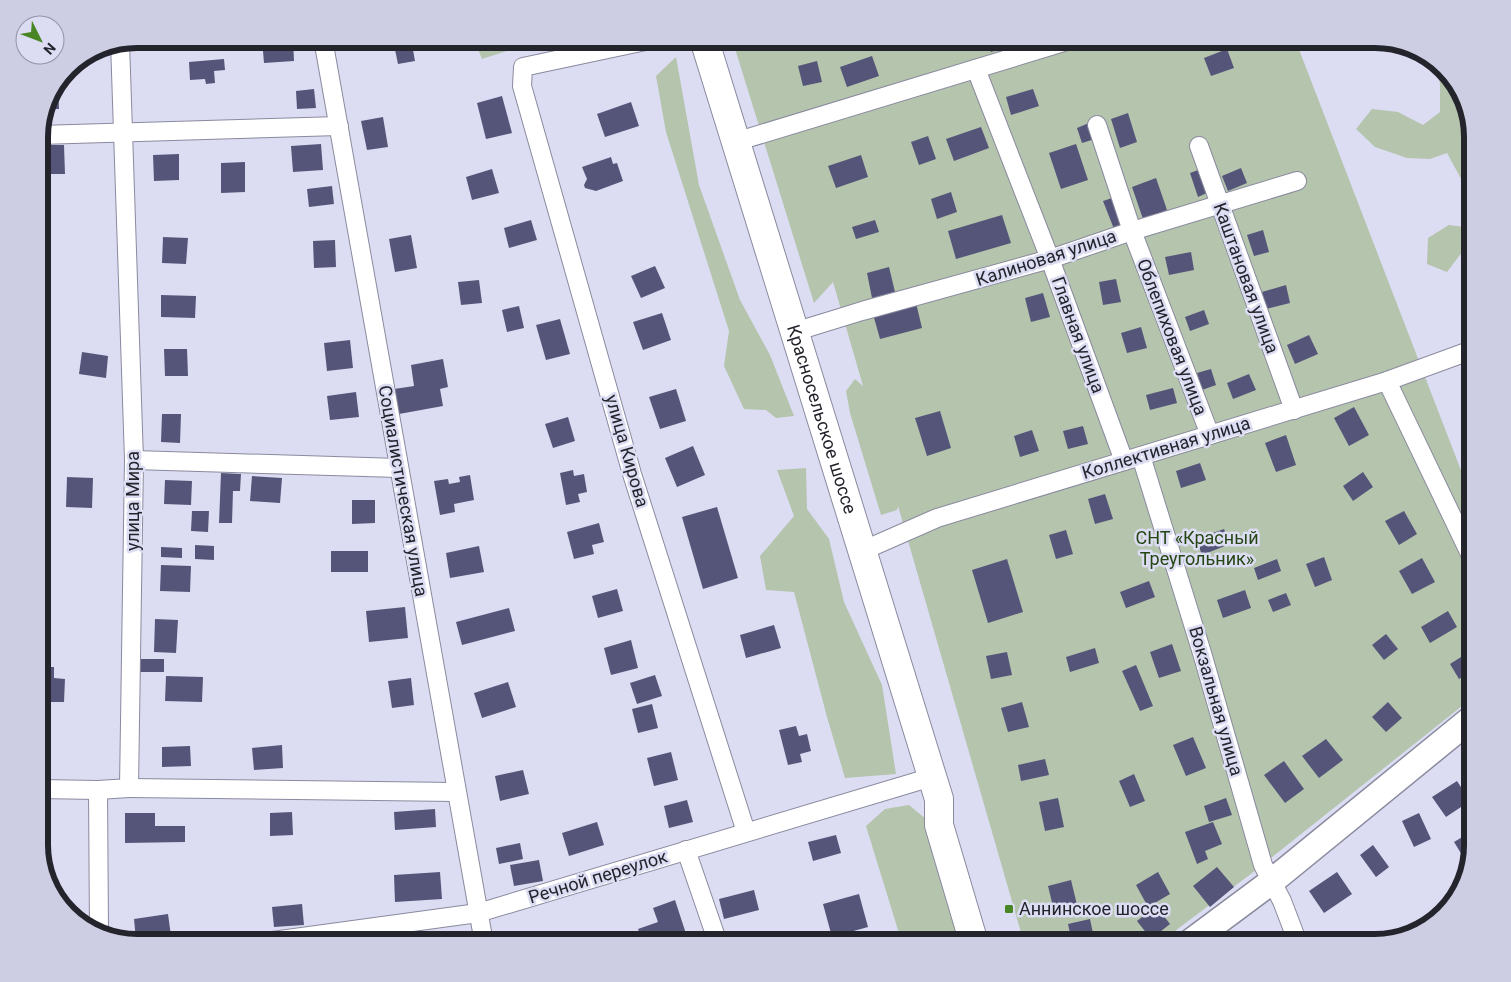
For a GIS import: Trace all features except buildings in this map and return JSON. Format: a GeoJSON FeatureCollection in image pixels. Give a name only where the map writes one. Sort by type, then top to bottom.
{"type":"FeatureCollection","features":[{"type":"Feature","properties":{"kind":"highway","name":"Красносельское шоссе"},"geometry":{"type":"LineString","coordinates":[[714,48],[736,142],[935,788],[939,825],[971,934]]}},
{"type":"Feature","properties":{"kind":"highway","name":"Красносельское шоссе"},"geometry":{"type":"LineString","coordinates":[[935,788],[955,818],[991,934]]}},
{"type":"Feature","properties":{"kind":"main road"},"geometry":{"type":"LineString","coordinates":[[1201,934],[1272,882],[1464,725]]}},
{"type":"Feature","properties":{"kind":"street","name":"Социалистическая улица"},"geometry":{"type":"LineString","coordinates":[[325,48],[482,934]]}},
{"type":"Feature","properties":{"kind":"street","name":"улица Кирова"},"geometry":{"type":"LineString","coordinates":[[613,48],[523,67],[522,86],[632,474],[746,832]]}},
{"type":"Feature","properties":{"kind":"street"},"geometry":{"type":"LineString","coordinates":[[736,142],[1045,48]]}},
{"type":"Feature","properties":{"kind":"street","name":"улица Мира"},"geometry":{"type":"LineString","coordinates":[[120,49],[134,460],[129,788]]}},
{"type":"Feature","properties":{"kind":"street","name":"Главная улица"},"geometry":{"type":"LineString","coordinates":[[976,69],[1050,259],[1132,458]]}},
{"type":"Feature","properties":{"kind":"street","name":"Облепиховая улица"},"geometry":{"type":"LineString","coordinates":[[1097,125],[1132,231],[1210,435]]}},
{"type":"Feature","properties":{"kind":"street"},"geometry":{"type":"LineString","coordinates":[[48,135],[339,126]]}},
{"type":"Feature","properties":{"kind":"street","name":"Каштановая улица"},"geometry":{"type":"LineString","coordinates":[[1199,146],[1294,410]]}},
{"type":"Feature","properties":{"kind":"street","name":"Калиновая улица"},"geometry":{"type":"LineString","coordinates":[[794,332],[862,311],[1050,259],[1132,231],[1297,181]]}},
{"type":"Feature","properties":{"kind":"street","name":"Коллективная улица"},"geometry":{"type":"LineString","coordinates":[[862,551],[937,518],[1387,381],[1464,353]]}},
{"type":"Feature","properties":{"kind":"street"},"geometry":{"type":"LineString","coordinates":[[1387,381],[1464,541]]}},
{"type":"Feature","properties":{"kind":"street","name":"Вокзальная улица"},"geometry":{"type":"LineString","coordinates":[[1132,458],[1202,652],[1264,865],[1282,901],[1295,934]]}},
{"type":"Feature","properties":{"kind":"street"},"geometry":{"type":"LineString","coordinates":[[134,460],[399,468]]}},
{"type":"Feature","properties":{"kind":"street"},"geometry":{"type":"LineString","coordinates":[[48,789],[98,790],[129,788],[456,792]]}},
{"type":"Feature","properties":{"kind":"street","name":"Речной переулок"},"geometry":{"type":"LineString","coordinates":[[324,934],[478,913],[746,832],[935,788]]}},
{"type":"Feature","properties":{"kind":"street"},"geometry":{"type":"LineString","coordinates":[[98,790],[99,926]]}},
{"type":"Feature","properties":{"kind":"street"},"geometry":{"type":"LineString","coordinates":[[686,850],[715,934]]}},
{"type":"Feature","properties":{"kind":"green space"},"geometry":{"type":"Polygon","coordinates":[[[478,48],[509,48],[510,50],[482,59],[478,48]]]}},
{"type":"Feature","properties":{"kind":"green space","name":"СНТ «Красный Треугольник»"},"geometry":{"type":"Polygon","coordinates":[[[735,48],[1298,48],[1464,478],[1464,704],[1256,870],[1171,934],[1021,934],[898,506],[897,510],[881,515],[850,413],[846,391],[855,379],[863,386],[833,282],[814,303],[735,48]]]}},
{"type":"Feature","properties":{"kind":"green space"},"geometry":{"type":"Polygon","coordinates":[[[676,57],[699,185],[740,300],[770,355],[794,416],[776,418],[766,410],[744,409],[724,366],[729,331],[666,132],[656,76],[676,57]]]}},
{"type":"Feature","properties":{"kind":"green space"},"geometry":{"type":"Polygon","coordinates":[[[1438,75],[1445,82],[1457,102],[1463,125],[1464,184],[1447,153],[1430,159],[1407,158],[1375,147],[1356,129],[1372,109],[1398,112],[1423,125],[1440,112],[1438,75]]]}},
{"type":"Feature","properties":{"kind":"green space"},"geometry":{"type":"Polygon","coordinates":[[[1449,225],[1464,227],[1464,250],[1447,272],[1427,264],[1428,238],[1449,225]]]}},
{"type":"Feature","properties":{"kind":"green space"},"geometry":{"type":"Polygon","coordinates":[[[806,468],[807,509],[829,539],[844,602],[882,685],[896,774],[845,778],[794,592],[766,590],[760,556],[794,516],[777,470],[806,468]]]}},
{"type":"Feature","properties":{"kind":"green space"},"geometry":{"type":"Polygon","coordinates":[[[909,805],[927,820],[962,934],[899,934],[866,826],[885,809],[909,805]]]}},
{"type":"Feature","properties":{"kind":"place","name":"Аннинское шоссе"},"geometry":{"type":"Point","coordinates":[1009,909]}}]}
